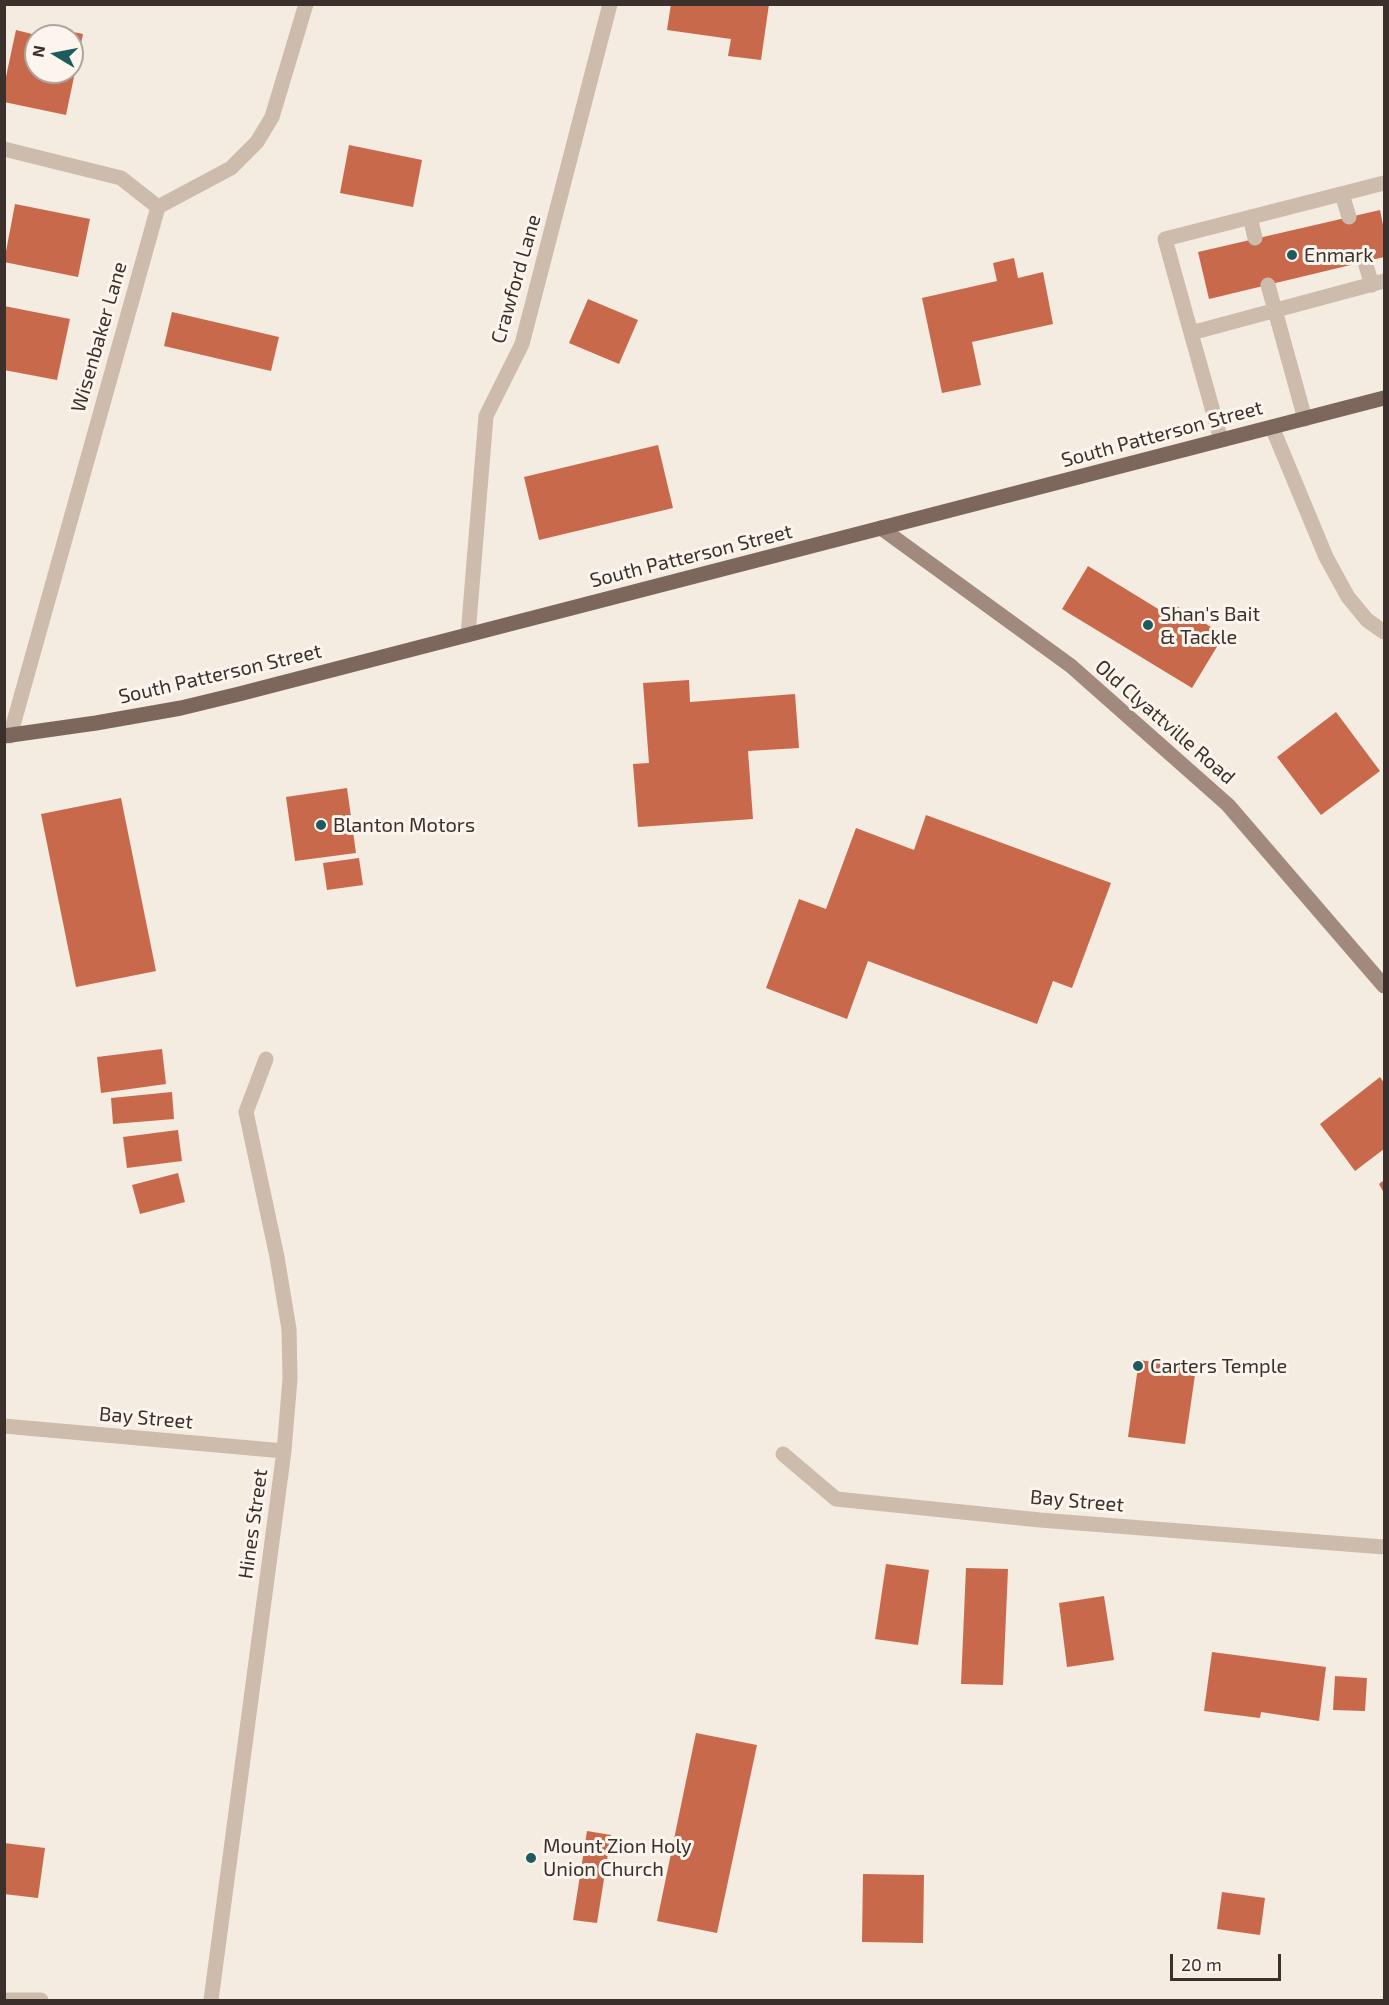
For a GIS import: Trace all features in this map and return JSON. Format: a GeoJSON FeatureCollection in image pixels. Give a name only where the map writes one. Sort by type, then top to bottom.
{"type":"FeatureCollection","features":[{"type":"Feature","properties":{"kind":"main road","name":"South Patterson Street"},"geometry":{"type":"LineString","coordinates":[[7,736],[181,708],[1305,418],[1383,402]]}},
{"type":"Feature","properties":{"kind":"street"},"geometry":{"type":"LineString","coordinates":[[4,148],[121,178],[158,207],[231,168],[257,142],[272,117],[306,4]]}},
{"type":"Feature","properties":{"kind":"street","name":"Crawford Lane"},"geometry":{"type":"LineString","coordinates":[[468,635],[486,416],[522,344],[610,4]]}},
{"type":"Feature","properties":{"kind":"street"},"geometry":{"type":"LineString","coordinates":[[1221,440],[1165,238],[1384,183]]}},
{"type":"Feature","properties":{"kind":"street"},"geometry":{"type":"LineString","coordinates":[[1341,194],[1349,216]]}},
{"type":"Feature","properties":{"kind":"street","name":"Wisenbaker Lane"},"geometry":{"type":"LineString","coordinates":[[7,736],[158,207]]}},
{"type":"Feature","properties":{"kind":"street"},"geometry":{"type":"LineString","coordinates":[[1250,217],[1256,238]]}},
{"type":"Feature","properties":{"kind":"street"},"geometry":{"type":"LineString","coordinates":[[1191,333],[1378,283],[1365,262]]}},
{"type":"Feature","properties":{"kind":"street"},"geometry":{"type":"LineString","coordinates":[[1268,285],[1305,418]]}},
{"type":"Feature","properties":{"kind":"street"},"geometry":{"type":"LineString","coordinates":[[1272,427],[1326,557],[1348,597],[1367,620],[1384,632]]}},
{"type":"Feature","properties":{"kind":"street","name":"Old Clyattville Road"},"geometry":{"type":"LineString","coordinates":[[881,528],[1071,666],[1227,805],[1384,986]]}},
{"type":"Feature","properties":{"kind":"street","name":"Hines Street"},"geometry":{"type":"LineString","coordinates":[[211,2001],[284,1451],[290,1379],[289,1329],[277,1257],[246,1112],[266,1059]]}},
{"type":"Feature","properties":{"kind":"street","name":"Bay Street"},"geometry":{"type":"LineString","coordinates":[[4,1426],[284,1451]]}},
{"type":"Feature","properties":{"kind":"street","name":"Bay Street"},"geometry":{"type":"LineString","coordinates":[[783,1454],[836,1499],[1052,1521],[1384,1547]]}},
{"type":"Feature","properties":{"kind":"street"},"geometry":{"type":"LineString","coordinates":[[4,2000],[41,2001]]}},
{"type":"Feature","properties":{"kind":"building"},"geometry":{"type":"Polygon","coordinates":[[[671,4],[769,4],[761,60],[728,56],[731,39],[667,30],[671,4]]]}},
{"type":"Feature","properties":{"kind":"building"},"geometry":{"type":"Polygon","coordinates":[[[16,30],[24,32],[24,84],[73,84],[66,115],[4,102],[4,86],[16,30]]]}},
{"type":"Feature","properties":{"kind":"building"},"geometry":{"type":"Polygon","coordinates":[[[349,145],[422,160],[413,207],[340,193],[349,145]]]}},
{"type":"Feature","properties":{"kind":"building"},"geometry":{"type":"Polygon","coordinates":[[[15,204],[90,219],[78,277],[4,262],[15,204]]]}},
{"type":"Feature","properties":{"kind":"building","name":"Enmark"},"geometry":{"type":"Polygon","coordinates":[[[1380,210],[1384,230],[1384,257],[1209,299],[1198,252],[1380,210]]]}},
{"type":"Feature","properties":{"kind":"building"},"geometry":{"type":"Polygon","coordinates":[[[1014,258],[1018,278],[1043,272],[1053,324],[972,342],[981,385],[942,393],[922,298],[997,281],[993,263],[1014,258]]]}},
{"type":"Feature","properties":{"kind":"building"},"geometry":{"type":"Polygon","coordinates":[[[588,299],[638,320],[619,364],[569,343],[588,299]]]}},
{"type":"Feature","properties":{"kind":"building"},"geometry":{"type":"Polygon","coordinates":[[[4,306],[70,319],[57,380],[4,370],[4,306]]]}},
{"type":"Feature","properties":{"kind":"building"},"geometry":{"type":"Polygon","coordinates":[[[172,312],[279,337],[271,371],[164,346],[172,312]]]}},
{"type":"Feature","properties":{"kind":"building"},"geometry":{"type":"Polygon","coordinates":[[[658,445],[673,508],[539,540],[524,477],[658,445]]]}},
{"type":"Feature","properties":{"kind":"building","name":"Shan's Bait & Tackle"},"geometry":{"type":"Polygon","coordinates":[[[1088,566],[1168,615],[1175,605],[1224,635],[1192,688],[1062,609],[1088,566]]]}},
{"type":"Feature","properties":{"kind":"building"},"geometry":{"type":"Polygon","coordinates":[[[689,680],[690,702],[795,694],[799,748],[748,751],[753,819],[638,827],[633,764],[649,763],[643,683],[689,680]]]}},
{"type":"Feature","properties":{"kind":"building"},"geometry":{"type":"Polygon","coordinates":[[[1336,712],[1380,771],[1321,815],[1277,757],[1336,712]]]}},
{"type":"Feature","properties":{"kind":"building","name":"Blanton Motors"},"geometry":{"type":"Polygon","coordinates":[[[347,788],[356,853],[295,861],[286,797],[347,788]]]}},
{"type":"Feature","properties":{"kind":"building"},"geometry":{"type":"Polygon","coordinates":[[[121,798],[156,971],[76,987],[41,814],[121,798]]]}},
{"type":"Feature","properties":{"kind":"building"},"geometry":{"type":"Polygon","coordinates":[[[926,815],[1111,883],[1072,988],[1053,981],[1037,1024],[868,961],[847,1019],[766,988],[799,899],[826,909],[856,828],[914,850],[926,815]]]}},
{"type":"Feature","properties":{"kind":"building"},"geometry":{"type":"Polygon","coordinates":[[[359,858],[363,885],[327,890],[323,863],[359,858]]]}},
{"type":"Feature","properties":{"kind":"building"},"geometry":{"type":"Polygon","coordinates":[[[162,1049],[166,1084],[101,1093],[97,1057],[162,1049]]]}},
{"type":"Feature","properties":{"kind":"building"},"geometry":{"type":"Polygon","coordinates":[[[1380,1077],[1384,1083],[1384,1149],[1355,1171],[1320,1124],[1380,1077]]]}},
{"type":"Feature","properties":{"kind":"building"},"geometry":{"type":"Polygon","coordinates":[[[172,1092],[174,1119],[113,1124],[111,1098],[172,1092]]]}},
{"type":"Feature","properties":{"kind":"building"},"geometry":{"type":"Polygon","coordinates":[[[178,1130],[182,1161],[127,1168],[123,1137],[178,1130]]]}},
{"type":"Feature","properties":{"kind":"building"},"geometry":{"type":"Polygon","coordinates":[[[178,1173],[185,1202],[140,1214],[132,1185],[178,1173]]]}},
{"type":"Feature","properties":{"kind":"building"},"geometry":{"type":"Polygon","coordinates":[[[1384,1180],[1384,1193],[1379,1184],[1384,1180]]]}},
{"type":"Feature","properties":{"kind":"building"},"geometry":{"type":"Polygon","coordinates":[[[1139,1360],[1196,1368],[1185,1444],[1128,1437],[1139,1360]]]}},
{"type":"Feature","properties":{"kind":"building"},"geometry":{"type":"Polygon","coordinates":[[[886,1564],[929,1570],[918,1645],[875,1639],[886,1564]]]}},
{"type":"Feature","properties":{"kind":"building"},"geometry":{"type":"Polygon","coordinates":[[[966,1568],[1008,1569],[1003,1685],[961,1684],[966,1568]]]}},
{"type":"Feature","properties":{"kind":"building"},"geometry":{"type":"Polygon","coordinates":[[[1104,1596],[1114,1660],[1067,1667],[1059,1603],[1104,1596]]]}},
{"type":"Feature","properties":{"kind":"building"},"geometry":{"type":"Polygon","coordinates":[[[1212,1652],[1326,1667],[1319,1721],[1261,1712],[1260,1718],[1204,1711],[1212,1652]]]}},
{"type":"Feature","properties":{"kind":"building"},"geometry":{"type":"Polygon","coordinates":[[[1335,1676],[1367,1678],[1365,1711],[1333,1710],[1335,1676]]]}},
{"type":"Feature","properties":{"kind":"building"},"geometry":{"type":"Polygon","coordinates":[[[696,1733],[757,1745],[717,1933],[657,1921],[696,1733]]]}},
{"type":"Feature","properties":{"kind":"building"},"geometry":{"type":"Polygon","coordinates":[[[587,1831],[611,1835],[597,1923],[573,1920],[587,1831]]]}},
{"type":"Feature","properties":{"kind":"building"},"geometry":{"type":"Polygon","coordinates":[[[4,1843],[45,1848],[38,1898],[4,1894],[4,1843]]]}},
{"type":"Feature","properties":{"kind":"building"},"geometry":{"type":"Polygon","coordinates":[[[863,1874],[924,1875],[923,1943],[862,1942],[863,1874]]]}},
{"type":"Feature","properties":{"kind":"building"},"geometry":{"type":"Polygon","coordinates":[[[1222,1892],[1265,1898],[1260,1935],[1217,1929],[1222,1892]]]}},
{"type":"Feature","properties":{"kind":"place","name":"Enmark"},"geometry":{"type":"Point","coordinates":[1292,255]}},
{"type":"Feature","properties":{"kind":"place","name":"Shan's Bait & Tackle"},"geometry":{"type":"Point","coordinates":[1148,625]}},
{"type":"Feature","properties":{"kind":"place","name":"Blanton Motors"},"geometry":{"type":"Point","coordinates":[321,825]}},
{"type":"Feature","properties":{"kind":"place","name":"Carters Temple"},"geometry":{"type":"Point","coordinates":[1138,1366]}},
{"type":"Feature","properties":{"kind":"place","name":"Mount Zion Holy Union Church"},"geometry":{"type":"Point","coordinates":[531,1858]}}]}
